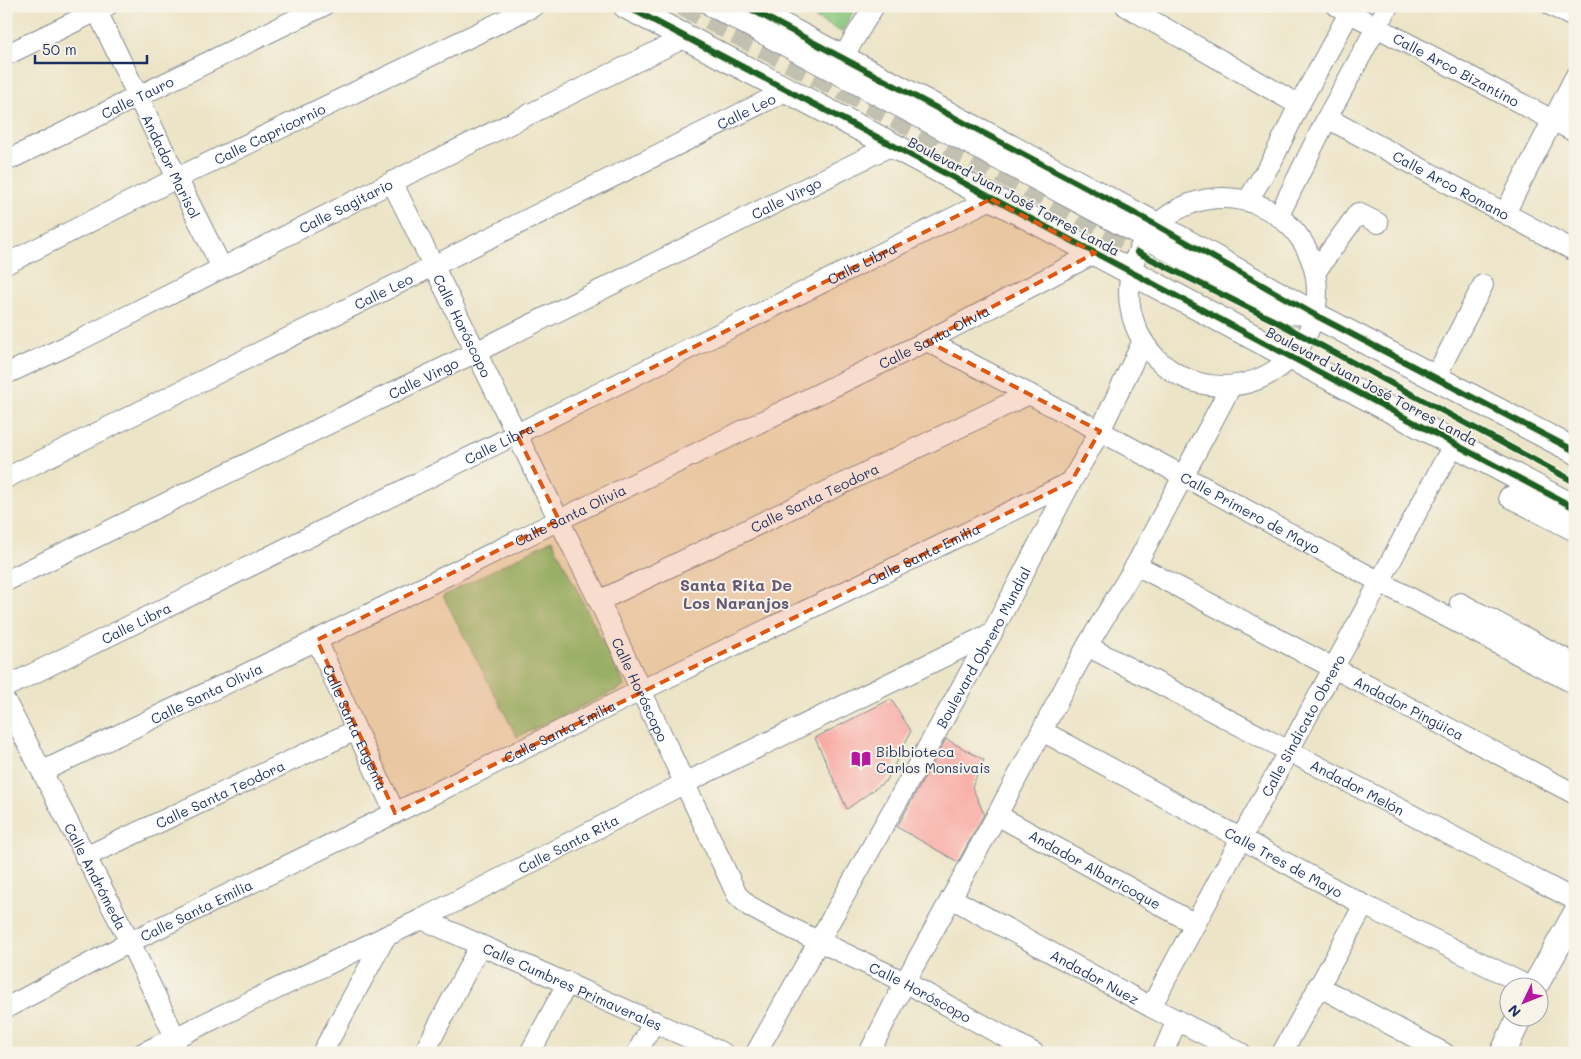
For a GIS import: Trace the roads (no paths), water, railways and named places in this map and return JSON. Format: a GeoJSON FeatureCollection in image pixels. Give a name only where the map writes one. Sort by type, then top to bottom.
{"type":"FeatureCollection","features":[{"type":"Feature","properties":{"kind":"main road","name":"Boulevard Juan José Torres Landa"},"geometry":{"type":"LineString","coordinates":[[626,6],[1095,252],[1575,508]]}},
{"type":"Feature","properties":{"kind":"main road"},"geometry":{"type":"LineString","coordinates":[[745,6],[843,57],[1143,235],[1315,315],[1575,451]]}},
{"type":"Feature","properties":{"kind":"main road"},"geometry":{"type":"LineString","coordinates":[[1541,976],[1575,915]]}},
{"type":"Feature","properties":{"kind":"main road"},"geometry":{"type":"LineString","coordinates":[[1503,1053],[1515,1026]]}},
{"type":"Feature","properties":{"kind":"street","name":"Calle Tauro"},"geometry":{"type":"LineString","coordinates":[[6,161],[323,6]]}},
{"type":"Feature","properties":{"kind":"street","name":"Calle Capricornio"},"geometry":{"type":"LineString","coordinates":[[6,264],[177,178],[534,6]]}},
{"type":"Feature","properties":{"kind":"street"},"geometry":{"type":"LineString","coordinates":[[711,6],[1143,235]]}},
{"type":"Feature","properties":{"kind":"street"},"geometry":{"type":"LineString","coordinates":[[843,57],[874,6]]}},
{"type":"Feature","properties":{"kind":"street"},"geometry":{"type":"LineString","coordinates":[[1279,215],[1388,6]]}},
{"type":"Feature","properties":{"kind":"street"},"geometry":{"type":"LineString","coordinates":[[1552,6],[1575,18]]}},
{"type":"Feature","properties":{"kind":"street"},"geometry":{"type":"LineString","coordinates":[[1132,8],[1299,104]]}},
{"type":"Feature","properties":{"kind":"street"},"geometry":{"type":"LineString","coordinates":[[1248,200],[1272,161],[1346,8]]}},
{"type":"Feature","properties":{"kind":"street","name":"Calle Arco Bizantino"},"geometry":{"type":"LineString","coordinates":[[1346,8],[1376,27],[1575,132]]}},
{"type":"Feature","properties":{"kind":"street","name":"Andador Marisol"},"geometry":{"type":"LineString","coordinates":[[102,9],[138,96],[222,268]]}},
{"type":"Feature","properties":{"kind":"street"},"geometry":{"type":"LineString","coordinates":[[6,56],[102,9]]}},
{"type":"Feature","properties":{"kind":"street","name":"Calle Sagitario"},"geometry":{"type":"LineString","coordinates":[[6,374],[80,340],[392,182],[684,38]]}},
{"type":"Feature","properties":{"kind":"street"},"geometry":{"type":"LineString","coordinates":[[1505,213],[1575,77]]}},
{"type":"Feature","properties":{"kind":"street","name":"Calle Leo"},"geometry":{"type":"LineString","coordinates":[[6,478],[786,91]]}},
{"type":"Feature","properties":{"kind":"street","name":"Calle Arco Romano"},"geometry":{"type":"LineString","coordinates":[[1328,118],[1575,250]]}},
{"type":"Feature","properties":{"kind":"street","name":"Calle Virgo"},"geometry":{"type":"LineString","coordinates":[[6,581],[476,352],[892,145]]}},
{"type":"Feature","properties":{"kind":"street","name":"Calle Horóscopo"},"geometry":{"type":"LineString","coordinates":[[392,182],[599,601],[736,895],[750,906],[778,922],[905,982],[1034,1053]]}},
{"type":"Feature","properties":{"kind":"street"},"geometry":{"type":"LineString","coordinates":[[1223,197],[1248,200],[1279,215],[1295,230],[1308,250],[1316,270],[1318,293],[1315,315],[1306,338],[1292,358],[1279,369],[1248,383],[1231,386],[1205,385],[1181,376],[1160,361],[1143,342],[1130,308],[1128,290],[1131,272],[1143,235],[1175,210],[1198,200],[1223,197]]}},
{"type":"Feature","properties":{"kind":"street","name":"Calle Libra"},"geometry":{"type":"LineString","coordinates":[[6,687],[991,199]]}},
{"type":"Feature","properties":{"kind":"street"},"geometry":{"type":"LineString","coordinates":[[1316,270],[1358,213],[1378,224]]}},
{"type":"Feature","properties":{"kind":"street","name":"Calle Santa Olivia"},"geometry":{"type":"LineString","coordinates":[[43,772],[927,341],[1095,252]]}},
{"type":"Feature","properties":{"kind":"street"},"geometry":{"type":"LineString","coordinates":[[1435,378],[1483,285]]}},
{"type":"Feature","properties":{"kind":"street","name":"Calle Primero de Mayo"},"geometry":{"type":"LineString","coordinates":[[927,341],[1575,684]]}},
{"type":"Feature","properties":{"kind":"street","name":"Boulevard Obrero Mundial"},"geometry":{"type":"LineString","coordinates":[[756,1053],[992,633],[1071,482],[1100,431],[1143,342]]}},
{"type":"Feature","properties":{"kind":"street"},"geometry":{"type":"LineString","coordinates":[[869,1053],[905,982],[1087,646],[1136,564],[1231,386]]}},
{"type":"Feature","properties":{"kind":"street","name":"Calle Santa Teodora"},"geometry":{"type":"LineString","coordinates":[[599,601],[1029,394]]}},
{"type":"Feature","properties":{"kind":"street","name":"Calle Sindicato Obrero"},"geometry":{"type":"LineString","coordinates":[[1151,1007],[1454,444]]}},
{"type":"Feature","properties":{"kind":"street","name":"Calle Santa Emilia"},"geometry":{"type":"LineString","coordinates":[[6,1008],[130,942],[395,813],[640,690],[1071,482]]}},
{"type":"Feature","properties":{"kind":"street"},"geometry":{"type":"LineString","coordinates":[[1509,497],[1575,531]]}},
{"type":"Feature","properties":{"kind":"street","name":"Andador Pingüica"},"geometry":{"type":"LineString","coordinates":[[1136,564],[1575,794]]}},
{"type":"Feature","properties":{"kind":"street"},"geometry":{"type":"LineString","coordinates":[[1460,603],[1575,664]]}},
{"type":"Feature","properties":{"kind":"street","name":"Calle Santa Rita"},"geometry":{"type":"LineString","coordinates":[[143,1053],[176,1045],[684,784],[992,633]]}},
{"type":"Feature","properties":{"kind":"street","name":"Calle Santa Eugenia"},"geometry":{"type":"LineString","coordinates":[[317,640],[395,813]]}},
{"type":"Feature","properties":{"kind":"street","name":"Andador Melón"},"geometry":{"type":"LineString","coordinates":[[1087,646],[1575,900]]}},
{"type":"Feature","properties":{"kind":"street","name":"Calle Andrómeda"},"geometry":{"type":"LineString","coordinates":[[6,702],[130,942],[176,1045]]}},
{"type":"Feature","properties":{"kind":"street","name":"Calle Santa Teodora"},"geometry":{"type":"LineString","coordinates":[[85,858],[356,730]]}},
{"type":"Feature","properties":{"kind":"street","name":"Calle Tres de Mayo"},"geometry":{"type":"LineString","coordinates":[[1042,731],[1364,905],[1508,976]]}},
{"type":"Feature","properties":{"kind":"street","name":"Andador Albaricoque"},"geometry":{"type":"LineString","coordinates":[[997,815],[1195,924]]}},
{"type":"Feature","properties":{"kind":"street","name":"Andador Nuez"},"geometry":{"type":"LineString","coordinates":[[951,898],[1151,1007],[1241,1053]]}},
{"type":"Feature","properties":{"kind":"street"},"geometry":{"type":"LineString","coordinates":[[1282,1053],[1364,905]]}},
{"type":"Feature","properties":{"kind":"street","name":"Calle Cumbres Primaverales"},"geometry":{"type":"LineString","coordinates":[[422,919],[568,982],[723,1053]]}},
{"type":"Feature","properties":{"kind":"street"},"geometry":{"type":"LineString","coordinates":[[322,1053],[386,936]]}},
{"type":"Feature","properties":{"kind":"street"},"geometry":{"type":"LineString","coordinates":[[424,1053],[480,945]]}},
{"type":"Feature","properties":{"kind":"street"},"geometry":{"type":"LineString","coordinates":[[530,1053],[568,982]]}},
{"type":"Feature","properties":{"kind":"street"},"geometry":{"type":"LineString","coordinates":[[1318,986],[1444,1053]]}},
{"type":"Feature","properties":{"kind":"street"},"geometry":{"type":"LineString","coordinates":[[1163,1053],[1177,1020]]}},
{"type":"Feature","properties":{"kind":"street"},"geometry":{"type":"LineString","coordinates":[[637,1053],[654,1021]]}},
{"type":"Feature","properties":{"kind":"tunnel"},"geometry":{"type":"LineString","coordinates":[[682,6],[1127,241]]}},
{"type":"Feature","properties":{"kind":"place","name":"Biblbioteca Carlos Monsivais"},"geometry":{"type":"Point","coordinates":[861,759]}},
{"type":"Feature","properties":{"kind":"district","name":"Santa Rita De Los Naranjos"},"geometry":{"type":"Point","coordinates":[736,593]}}]}
